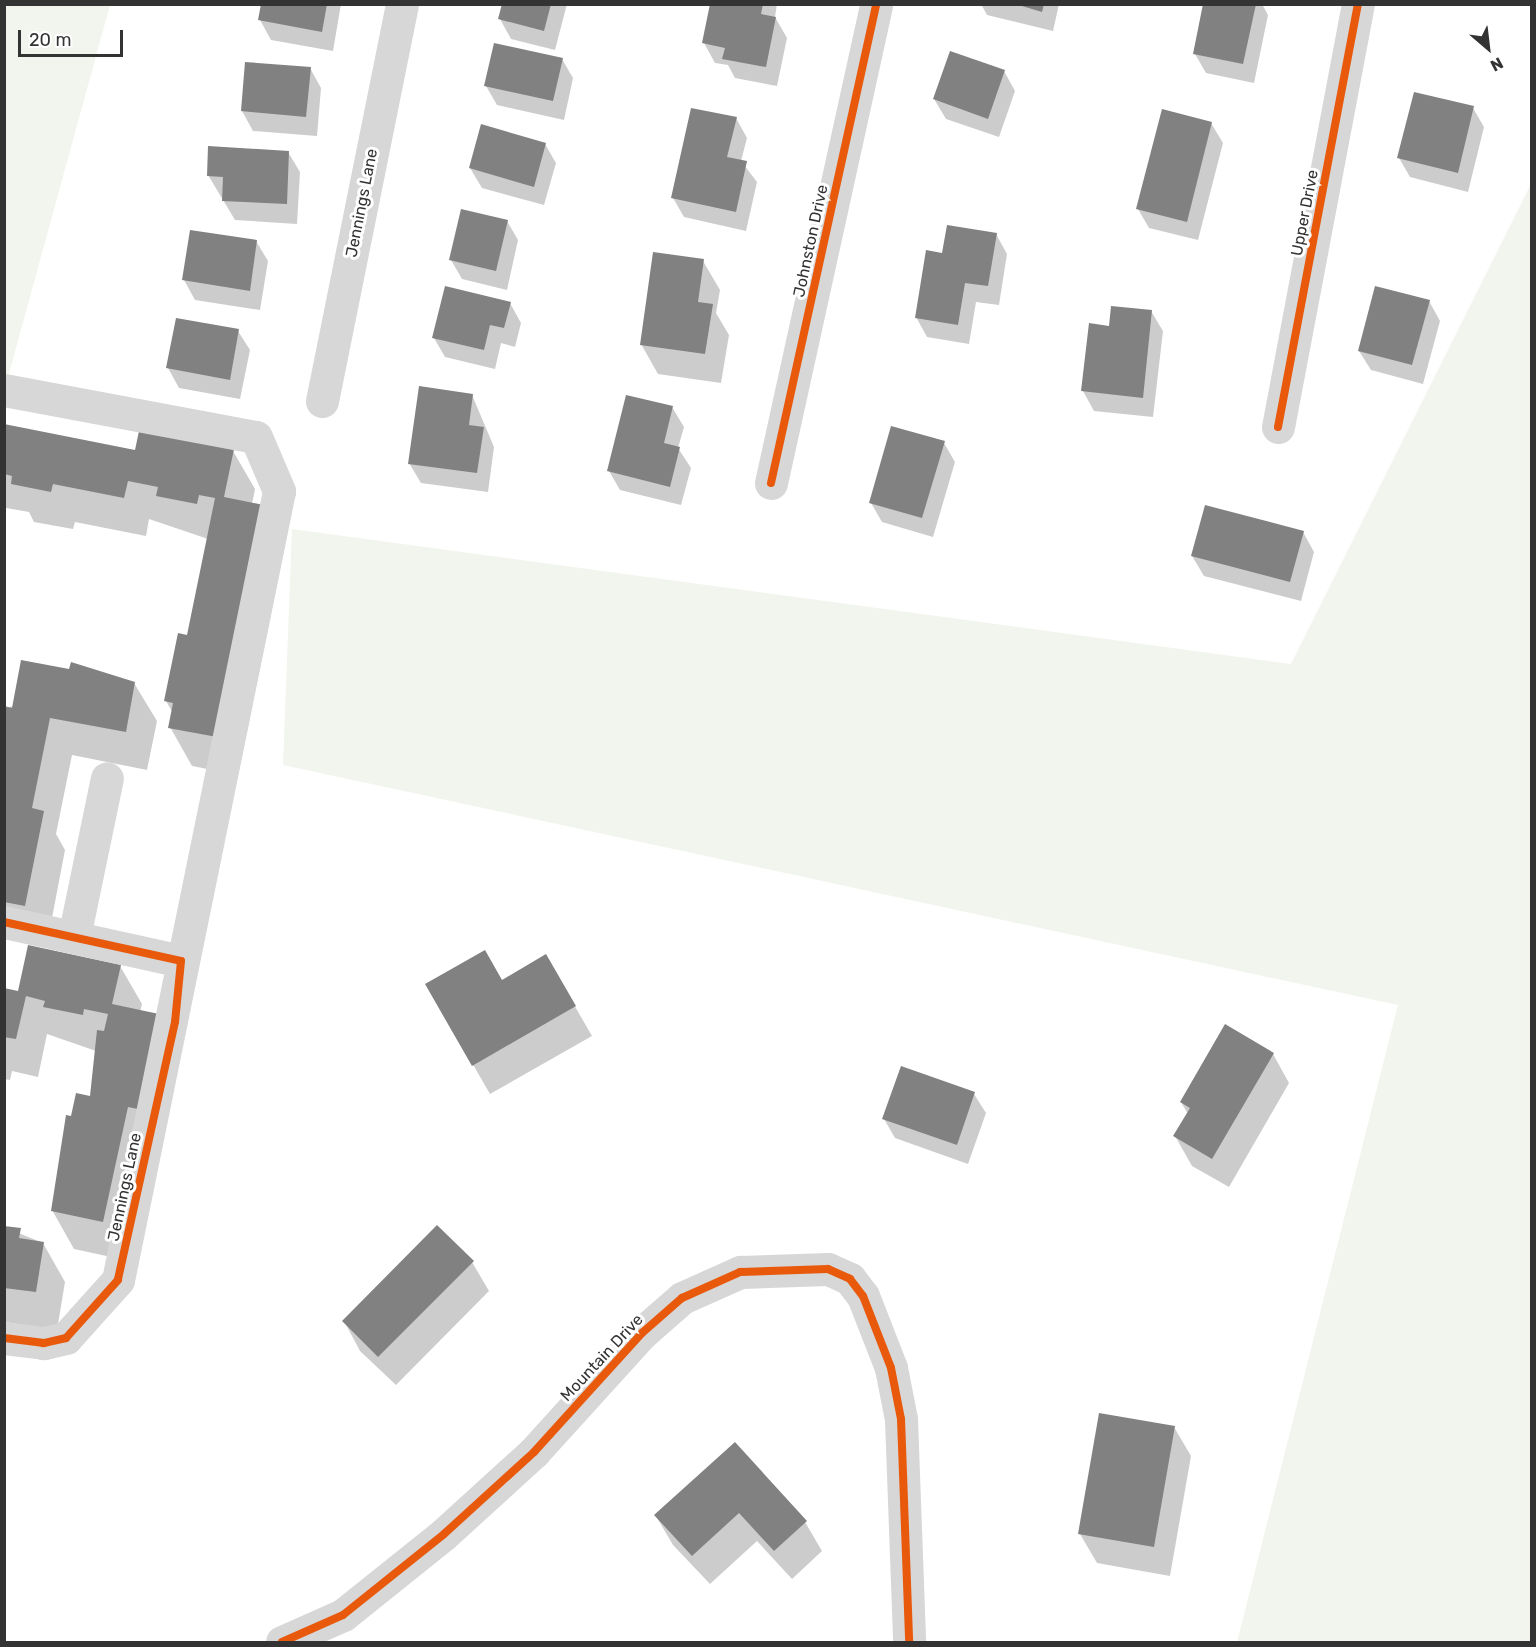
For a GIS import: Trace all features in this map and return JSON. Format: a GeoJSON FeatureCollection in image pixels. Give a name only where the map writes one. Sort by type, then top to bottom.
{"type":"FeatureCollection","features":[{"type":"Feature","properties":{"kind":"street","name":"Jennings Lane"},"geometry":{"type":"LineString","coordinates":[[322,401],[402,4]]}},
{"type":"Feature","properties":{"kind":"street","name":"Johnston Drive"},"geometry":{"type":"LineString","coordinates":[[771,483],[876,4]]}},
{"type":"Feature","properties":{"kind":"street","name":"Upper Drive"},"geometry":{"type":"LineString","coordinates":[[1278,427],[1358,4]]}},
{"type":"Feature","properties":{"kind":"street","name":"Jennings Lane"},"geometry":{"type":"LineString","coordinates":[[4,390],[256,437],[279,490],[181,961],[175,1022],[118,1280],[66,1338],[44,1343],[4,1338]]}},
{"type":"Feature","properties":{"kind":"street"},"geometry":{"type":"LineString","coordinates":[[74,937],[107,778]]}},
{"type":"Feature","properties":{"kind":"street"},"geometry":{"type":"LineString","coordinates":[[4,922],[181,961]]}},
{"type":"Feature","properties":{"kind":"street","name":"Mountain Drive"},"geometry":{"type":"LineString","coordinates":[[298,1640],[343,1615],[444,1534],[534,1452],[682,1298],[740,1272],[828,1269],[850,1279],[863,1296],[891,1368],[901,1419],[909,1642]]}},
{"type":"Feature","properties":{"kind":"shaded area"},"geometry":{"type":"Polygon","coordinates":[[[5,5],[110,5],[5,388],[5,5]]]}},
{"type":"Feature","properties":{"kind":"shaded area"},"geometry":{"type":"Polygon","coordinates":[[[1531,184],[1531,1642],[1237,1642],[1398,1005],[283,765],[292,529],[1291,664],[1531,184]]]}},
{"type":"Feature","properties":{"kind":"building"},"geometry":{"type":"Polygon","coordinates":[[[261,4],[327,4],[322,32],[258,20],[261,4]]]}},
{"type":"Feature","properties":{"kind":"building"},"geometry":{"type":"Polygon","coordinates":[[[502,4],[551,4],[544,31],[498,19],[502,4]]]}},
{"type":"Feature","properties":{"kind":"building"},"geometry":{"type":"Polygon","coordinates":[[[710,4],[763,4],[761,14],[776,17],[766,67],[722,59],[725,48],[702,43],[710,4]]]}},
{"type":"Feature","properties":{"kind":"building"},"geometry":{"type":"Polygon","coordinates":[[[1015,4],[1044,4],[1042,12],[1015,4]]]}},
{"type":"Feature","properties":{"kind":"building"},"geometry":{"type":"Polygon","coordinates":[[[1203,4],[1256,4],[1243,64],[1193,54],[1203,4]]]}},
{"type":"Feature","properties":{"kind":"building"},"geometry":{"type":"Polygon","coordinates":[[[494,43],[563,58],[553,101],[484,86],[494,43]]]}},
{"type":"Feature","properties":{"kind":"building"},"geometry":{"type":"Polygon","coordinates":[[[950,51],[1005,70],[988,119],[933,99],[950,51]]]}},
{"type":"Feature","properties":{"kind":"building"},"geometry":{"type":"Polygon","coordinates":[[[245,62],[311,67],[306,117],[241,111],[245,62]]]}},
{"type":"Feature","properties":{"kind":"building"},"geometry":{"type":"Polygon","coordinates":[[[1414,92],[1474,106],[1458,173],[1397,158],[1414,92]]]}},
{"type":"Feature","properties":{"kind":"building"},"geometry":{"type":"Polygon","coordinates":[[[691,108],[737,117],[727,157],[747,161],[736,212],[671,198],[691,108]]]}},
{"type":"Feature","properties":{"kind":"building"},"geometry":{"type":"Polygon","coordinates":[[[1162,109],[1212,122],[1187,222],[1136,209],[1162,109]]]}},
{"type":"Feature","properties":{"kind":"building"},"geometry":{"type":"Polygon","coordinates":[[[481,124],[546,143],[534,187],[469,168],[481,124]]]}},
{"type":"Feature","properties":{"kind":"building"},"geometry":{"type":"Polygon","coordinates":[[[208,146],[289,151],[287,204],[222,201],[223,177],[207,176],[208,146]]]}},
{"type":"Feature","properties":{"kind":"building"},"geometry":{"type":"Polygon","coordinates":[[[461,209],[508,220],[496,271],[449,260],[461,209]]]}},
{"type":"Feature","properties":{"kind":"building"},"geometry":{"type":"Polygon","coordinates":[[[947,225],[997,233],[988,286],[965,283],[958,325],[915,318],[926,250],[942,253],[947,225]]]}},
{"type":"Feature","properties":{"kind":"building"},"geometry":{"type":"Polygon","coordinates":[[[190,230],[257,240],[250,291],[182,280],[190,230]]]}},
{"type":"Feature","properties":{"kind":"building"},"geometry":{"type":"Polygon","coordinates":[[[653,252],[704,259],[698,302],[713,304],[705,354],[640,345],[653,252]]]}},
{"type":"Feature","properties":{"kind":"building"},"geometry":{"type":"Polygon","coordinates":[[[445,286],[511,302],[504,328],[490,325],[484,350],[432,338],[445,286]]]}},
{"type":"Feature","properties":{"kind":"building"},"geometry":{"type":"Polygon","coordinates":[[[1375,286],[1430,300],[1412,365],[1358,351],[1375,286]]]}},
{"type":"Feature","properties":{"kind":"building"},"geometry":{"type":"Polygon","coordinates":[[[1111,306],[1152,310],[1143,398],[1081,391],[1089,323],[1109,326],[1111,306]]]}},
{"type":"Feature","properties":{"kind":"building"},"geometry":{"type":"Polygon","coordinates":[[[176,318],[239,329],[230,380],[166,368],[176,318]]]}},
{"type":"Feature","properties":{"kind":"building"},"geometry":{"type":"Polygon","coordinates":[[[419,386],[473,394],[469,425],[484,427],[477,473],[408,464],[419,386]]]}},
{"type":"Feature","properties":{"kind":"building"},"geometry":{"type":"Polygon","coordinates":[[[626,395],[673,406],[664,443],[680,447],[670,487],[607,471],[626,395]]]}},
{"type":"Feature","properties":{"kind":"building"},"geometry":{"type":"Polygon","coordinates":[[[4,424],[135,450],[139,431],[234,449],[224,497],[264,505],[217,737],[168,728],[173,703],[164,701],[178,633],[187,635],[215,498],[199,495],[197,504],[156,496],[158,487],[128,481],[124,498],[53,484],[51,492],[11,484],[12,476],[4,474],[4,424]]]}},
{"type":"Feature","properties":{"kind":"building"},"geometry":{"type":"Polygon","coordinates":[[[891,426],[945,441],[922,518],[869,503],[891,426]]]}},
{"type":"Feature","properties":{"kind":"building"},"geometry":{"type":"Polygon","coordinates":[[[1205,505],[1304,531],[1290,582],[1191,556],[1205,505]]]}},
{"type":"Feature","properties":{"kind":"building"},"geometry":{"type":"Polygon","coordinates":[[[21,660],[69,669],[71,662],[135,682],[126,732],[50,718],[32,808],[44,811],[25,906],[4,902],[4,706],[12,708],[21,660]]]}},
{"type":"Feature","properties":{"kind":"building"},"geometry":{"type":"Polygon","coordinates":[[[28,945],[121,965],[112,1004],[159,1014],[138,1109],[128,1107],[103,1222],[51,1211],[66,1115],[71,1116],[76,1093],[90,1096],[97,1030],[104,1031],[108,1014],[84,1009],[83,1015],[43,1007],[45,1001],[26,996],[16,1039],[4,1037],[4,988],[18,991],[28,945]]]}},
{"type":"Feature","properties":{"kind":"building"},"geometry":{"type":"Polygon","coordinates":[[[485,950],[502,980],[546,954],[576,1006],[472,1066],[425,984],[485,950]]]}},
{"type":"Feature","properties":{"kind":"building"},"geometry":{"type":"Polygon","coordinates":[[[1225,1024],[1274,1053],[1212,1159],[1173,1136],[1190,1108],[1180,1102],[1225,1024]]]}},
{"type":"Feature","properties":{"kind":"building"},"geometry":{"type":"Polygon","coordinates":[[[901,1066],[975,1092],[957,1145],[882,1119],[901,1066]]]}},
{"type":"Feature","properties":{"kind":"building"},"geometry":{"type":"Polygon","coordinates":[[[437,1225],[474,1261],[378,1357],[342,1321],[437,1225]]]}},
{"type":"Feature","properties":{"kind":"building"},"geometry":{"type":"Polygon","coordinates":[[[4,1226],[21,1228],[19,1238],[44,1242],[36,1292],[4,1288],[4,1226]]]}},
{"type":"Feature","properties":{"kind":"building"},"geometry":{"type":"Polygon","coordinates":[[[1099,1413],[1175,1426],[1154,1547],[1078,1534],[1099,1413]]]}},
{"type":"Feature","properties":{"kind":"building"},"geometry":{"type":"Polygon","coordinates":[[[735,1442],[807,1521],[774,1551],[739,1513],[692,1556],[654,1515],[735,1442]]]}},
{"type":"Feature","properties":{"kind":"cycle path"},"geometry":{"type":"LineString","coordinates":[[771,483],[876,4]]}},
{"type":"Feature","properties":{"kind":"cycle path"},"geometry":{"type":"LineString","coordinates":[[1278,427],[1358,4]]}},
{"type":"Feature","properties":{"kind":"cycle path"},"geometry":{"type":"LineString","coordinates":[[4,922],[181,961],[175,1022],[118,1280],[66,1338],[44,1343],[4,1338]]}},
{"type":"Feature","properties":{"kind":"cycle path"},"geometry":{"type":"LineString","coordinates":[[282,1642],[343,1615],[444,1534],[534,1452],[642,1333],[682,1298],[740,1272],[828,1269],[850,1279],[863,1296],[891,1368],[901,1419],[909,1642]]}}]}
